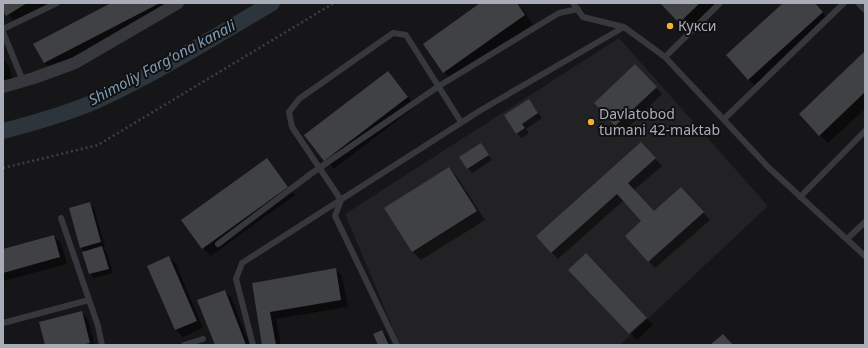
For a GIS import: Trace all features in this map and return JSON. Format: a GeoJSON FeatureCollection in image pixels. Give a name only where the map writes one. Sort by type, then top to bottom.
{"type":"FeatureCollection","features":[{"type":"Feature","properties":{"kind":"street"},"geometry":{"type":"LineString","coordinates":[[3,87],[75,63],[178,3]]}},
{"type":"Feature","properties":{"kind":"lane"},"geometry":{"type":"LineString","coordinates":[[3,29],[57,3]]}},
{"type":"Feature","properties":{"kind":"lane"},"geometry":{"type":"LineString","coordinates":[[573,3],[583,17],[624,28],[665,57],[768,167],[865,256]]}},
{"type":"Feature","properties":{"kind":"lane"},"geometry":{"type":"LineString","coordinates":[[665,57],[720,3]]}},
{"type":"Feature","properties":{"kind":"lane"},"geometry":{"type":"LineString","coordinates":[[724,119],[844,3]]}},
{"type":"Feature","properties":{"kind":"lane"},"geometry":{"type":"LineString","coordinates":[[858,3],[865,10]]}},
{"type":"Feature","properties":{"kind":"lane"},"geometry":{"type":"LineString","coordinates":[[218,244],[320,168],[439,86],[559,13],[578,9]]}},
{"type":"Feature","properties":{"kind":"lane"},"geometry":{"type":"LineString","coordinates":[[253,345],[236,279],[242,263],[462,122],[624,28]]}},
{"type":"Feature","properties":{"kind":"lane"},"geometry":{"type":"LineString","coordinates":[[3,32],[23,81]]}},
{"type":"Feature","properties":{"kind":"lane"},"geometry":{"type":"LineString","coordinates":[[341,200],[292,127],[289,112],[299,99],[393,33],[406,35],[462,122]]}},
{"type":"Feature","properties":{"kind":"lane"},"geometry":{"type":"LineString","coordinates":[[800,197],[865,131]]}},
{"type":"Feature","properties":{"kind":"lane"},"geometry":{"type":"LineString","coordinates":[[341,200],[335,216],[397,345]]}},
{"type":"Feature","properties":{"kind":"lane"},"geometry":{"type":"LineString","coordinates":[[61,218],[89,300],[102,345]]}},
{"type":"Feature","properties":{"kind":"lane"},"geometry":{"type":"LineString","coordinates":[[847,239],[865,222]]}},
{"type":"Feature","properties":{"kind":"lane"},"geometry":{"type":"LineString","coordinates":[[3,323],[89,300]]}},
{"type":"Feature","properties":{"kind":"lane"},"geometry":{"type":"LineString","coordinates":[[184,345],[203,339]]}},
{"type":"Feature","properties":{"kind":"path"},"geometry":{"type":"LineString","coordinates":[[3,168],[98,145],[334,3]]}},
{"type":"Feature","properties":{"kind":"shaded area","name":"Davlatobod tumani 42-maktab"},"geometry":{"type":"Polygon","coordinates":[[[619,38],[768,206],[620,345],[400,345],[345,214],[619,38]]]}},
{"type":"Feature","properties":{"kind":"building"},"geometry":{"type":"Polygon","coordinates":[[[3,3],[27,3],[6,16],[3,11],[3,3]]]}},
{"type":"Feature","properties":{"kind":"building"},"geometry":{"type":"Polygon","coordinates":[[[111,3],[160,3],[44,63],[33,44],[111,3]]]}},
{"type":"Feature","properties":{"kind":"building"},"geometry":{"type":"Polygon","coordinates":[[[480,3],[517,3],[525,15],[443,73],[423,44],[480,3]]]}},
{"type":"Feature","properties":{"kind":"building"},"geometry":{"type":"Polygon","coordinates":[[[660,3],[700,3],[679,23],[660,3]]]}},
{"type":"Feature","properties":{"kind":"building"},"geometry":{"type":"Polygon","coordinates":[[[783,3],[815,3],[823,12],[748,80],[726,55],[783,3]]]}},
{"type":"Feature","properties":{"kind":"building"},"geometry":{"type":"Polygon","coordinates":[[[865,51],[865,92],[819,136],[799,114],[865,51]]]}},
{"type":"Feature","properties":{"kind":"building"},"geometry":{"type":"Polygon","coordinates":[[[635,64],[657,87],[615,126],[594,103],[635,64]]]}},
{"type":"Feature","properties":{"kind":"building"},"geometry":{"type":"Polygon","coordinates":[[[388,71],[408,97],[324,161],[304,135],[388,71]]]}},
{"type":"Feature","properties":{"kind":"building"},"geometry":{"type":"Polygon","coordinates":[[[529,99],[538,113],[522,124],[525,128],[516,134],[504,115],[529,99]]]}},
{"type":"Feature","properties":{"kind":"building"},"geometry":{"type":"Polygon","coordinates":[[[641,142],[656,158],[628,183],[654,211],[681,187],[704,212],[648,262],[625,236],[641,221],[617,194],[551,253],[536,236],[641,142]]]}},
{"type":"Feature","properties":{"kind":"building"},"geometry":{"type":"Polygon","coordinates":[[[481,143],[489,155],[467,169],[459,157],[481,143]]]}},
{"type":"Feature","properties":{"kind":"building"},"geometry":{"type":"Polygon","coordinates":[[[267,158],[288,187],[202,249],[181,220],[267,158]]]}},
{"type":"Feature","properties":{"kind":"building"},"geometry":{"type":"Polygon","coordinates":[[[449,167],[477,211],[412,252],[384,208],[449,167]]]}},
{"type":"Feature","properties":{"kind":"building"},"geometry":{"type":"Polygon","coordinates":[[[90,202],[101,242],[80,248],[69,208],[90,202]]]}},
{"type":"Feature","properties":{"kind":"building"},"geometry":{"type":"Polygon","coordinates":[[[54,235],[60,257],[3,273],[3,249],[54,235]]]}},
{"type":"Feature","properties":{"kind":"building"},"geometry":{"type":"Polygon","coordinates":[[[102,246],[109,269],[89,274],[82,252],[102,246]]]}},
{"type":"Feature","properties":{"kind":"building"},"geometry":{"type":"Polygon","coordinates":[[[586,253],[647,318],[629,334],[568,270],[586,253]]]}},
{"type":"Feature","properties":{"kind":"building"},"geometry":{"type":"Polygon","coordinates":[[[169,256],[197,321],[175,330],[147,266],[169,256]]]}},
{"type":"Feature","properties":{"kind":"building"},"geometry":{"type":"Polygon","coordinates":[[[336,268],[341,300],[270,312],[276,345],[262,345],[252,283],[336,268]]]}},
{"type":"Feature","properties":{"kind":"building"},"geometry":{"type":"Polygon","coordinates":[[[225,290],[246,345],[215,345],[197,300],[225,290]]]}},
{"type":"Feature","properties":{"kind":"building"},"geometry":{"type":"Polygon","coordinates":[[[82,311],[90,343],[81,345],[45,345],[39,322],[82,311]]]}},
{"type":"Feature","properties":{"kind":"building"},"geometry":{"type":"Polygon","coordinates":[[[382,330],[389,345],[378,345],[373,334],[382,330]]]}},
{"type":"Feature","properties":{"kind":"building"},"geometry":{"type":"Polygon","coordinates":[[[723,334],[733,345],[710,345],[723,334]]]}},
{"type":"Feature","properties":{"kind":"waterway","name":"Shimoliy Fargʻona kanali"},"geometry":{"type":"LineString","coordinates":[[3,131],[50,118],[96,101],[163,67],[272,3]]}},
{"type":"Feature","properties":{"kind":"place","name":"Кукси"},"geometry":{"type":"Point","coordinates":[670,26]}},
{"type":"Feature","properties":{"kind":"place","name":"Davlatobod tumani 42-maktab"},"geometry":{"type":"Point","coordinates":[591,122]}}]}
